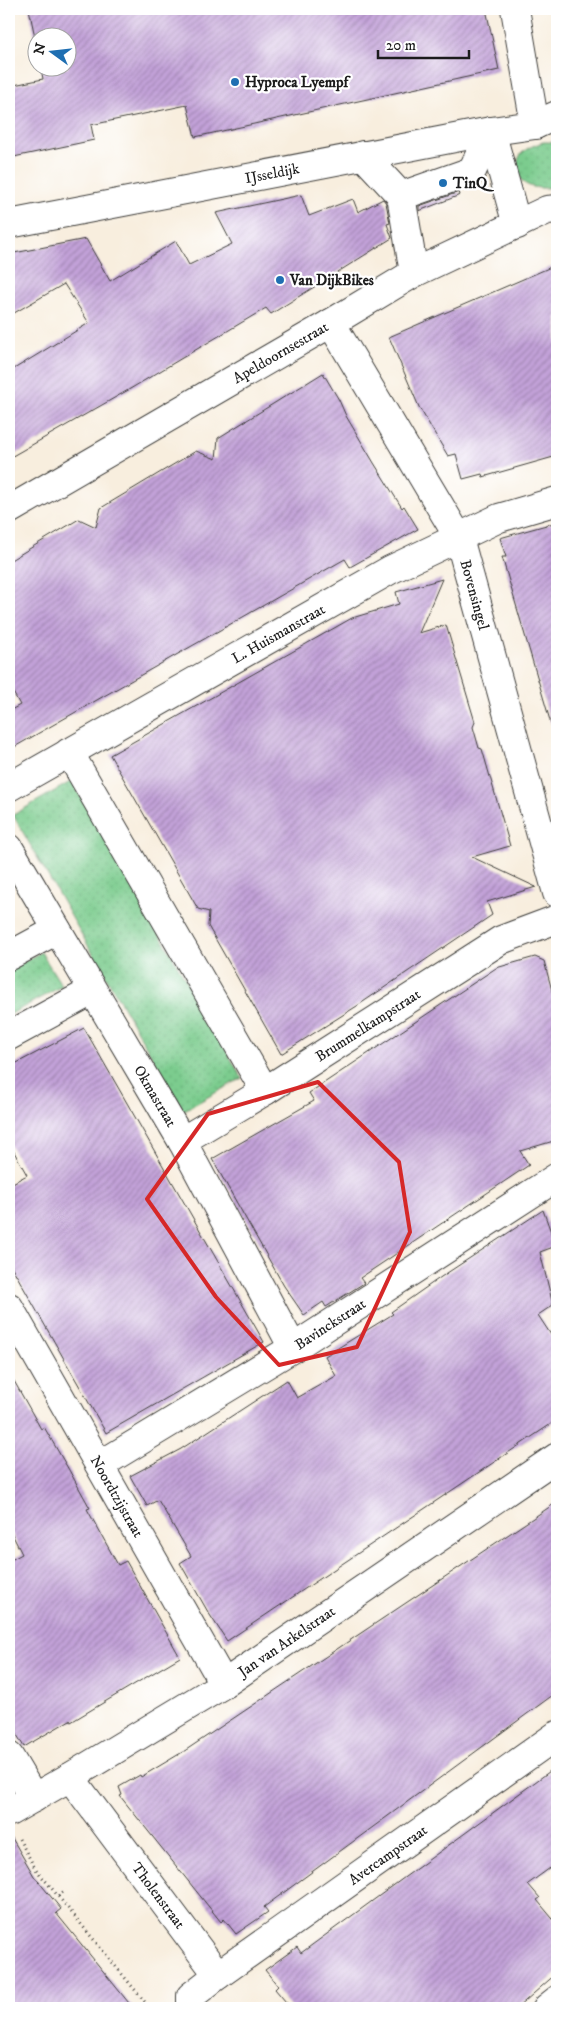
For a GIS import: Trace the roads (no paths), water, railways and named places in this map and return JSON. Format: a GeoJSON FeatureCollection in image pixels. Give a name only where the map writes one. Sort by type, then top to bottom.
{"type":"FeatureCollection","features":[{"type":"Feature","properties":{"kind":"street"},"geometry":{"type":"LineString","coordinates":[[515,9],[550,123]]}},
{"type":"Feature","properties":{"kind":"street","name":"IJsseldijk"},"geometry":{"type":"LineString","coordinates":[[9,224],[491,131],[550,123]]}},
{"type":"Feature","properties":{"kind":"street"},"geometry":{"type":"LineString","coordinates":[[402,196],[472,171],[491,131]]}},
{"type":"Feature","properties":{"kind":"street"},"geometry":{"type":"LineString","coordinates":[[491,131],[517,224]]}},
{"type":"Feature","properties":{"kind":"street"},"geometry":{"type":"LineString","coordinates":[[364,155],[402,196],[414,273]]}},
{"type":"Feature","properties":{"kind":"street"},"geometry":{"type":"LineString","coordinates":[[472,171],[517,224]]}},
{"type":"Feature","properties":{"kind":"street","name":"Apeldoornsestraat"},"geometry":{"type":"LineString","coordinates":[[9,510],[414,273],[546,210],[557,209]]}},
{"type":"Feature","properties":{"kind":"street","name":"Bovensingel"},"geometry":{"type":"LineString","coordinates":[[330,323],[459,538],[557,893]]}},
{"type":"Feature","properties":{"kind":"street","name":"L. Huismanstraat"},"geometry":{"type":"LineString","coordinates":[[9,787],[390,570],[499,518],[557,501]]}},
{"type":"Feature","properties":{"kind":"street"},"geometry":{"type":"LineString","coordinates":[[69,752],[266,1091]]}},
{"type":"Feature","properties":{"kind":"street","name":"Okmastraat"},"geometry":{"type":"LineString","coordinates":[[9,848],[182,1141],[294,1348]]}},
{"type":"Feature","properties":{"kind":"street","name":"Brummelkampstraat"},"geometry":{"type":"LineString","coordinates":[[182,1141],[266,1091],[501,940],[557,919]]}},
{"type":"Feature","properties":{"kind":"street"},"geometry":{"type":"LineString","coordinates":[[9,956],[57,930]]}},
{"type":"Feature","properties":{"kind":"street"},"geometry":{"type":"LineString","coordinates":[[9,1036],[92,991]]}},
{"type":"Feature","properties":{"kind":"street","name":"Bavinckstraat"},"geometry":{"type":"LineString","coordinates":[[100,1465],[294,1348],[557,1178]]}},
{"type":"Feature","properties":{"kind":"street","name":"Noordtzijstraat"},"geometry":{"type":"LineString","coordinates":[[9,1307],[224,1684]]}},
{"type":"Feature","properties":{"kind":"street","name":"Jan van Arkelstraat"},"geometry":{"type":"LineString","coordinates":[[9,1812],[224,1684],[557,1457]]}},
{"type":"Feature","properties":{"kind":"street","name":"Avercampstraat"},"geometry":{"type":"LineString","coordinates":[[218,1975],[557,1735]]}},
{"type":"Feature","properties":{"kind":"street"},"geometry":{"type":"LineString","coordinates":[[9,1756],[34,1798]]}},
{"type":"Feature","properties":{"kind":"street","name":"Tholenstraat"},"geometry":{"type":"LineString","coordinates":[[70,1777],[218,1975]]}},
{"type":"Feature","properties":{"kind":"street"},"geometry":{"type":"LineString","coordinates":[[191,2008],[191,1996],[218,1975]]}},
{"type":"Feature","properties":{"kind":"street"},"geometry":{"type":"LineString","coordinates":[[547,2008],[557,2000]]}},
{"type":"Feature","properties":{"kind":"place","name":"Hyproca Lyempf"},"geometry":{"type":"Point","coordinates":[235,82]}},
{"type":"Feature","properties":{"kind":"place","name":"TinQ"},"geometry":{"type":"Point","coordinates":[443,183]}},
{"type":"Feature","properties":{"kind":"place","name":"Van DijkBikes"},"geometry":{"type":"Point","coordinates":[280,280]}}]}
